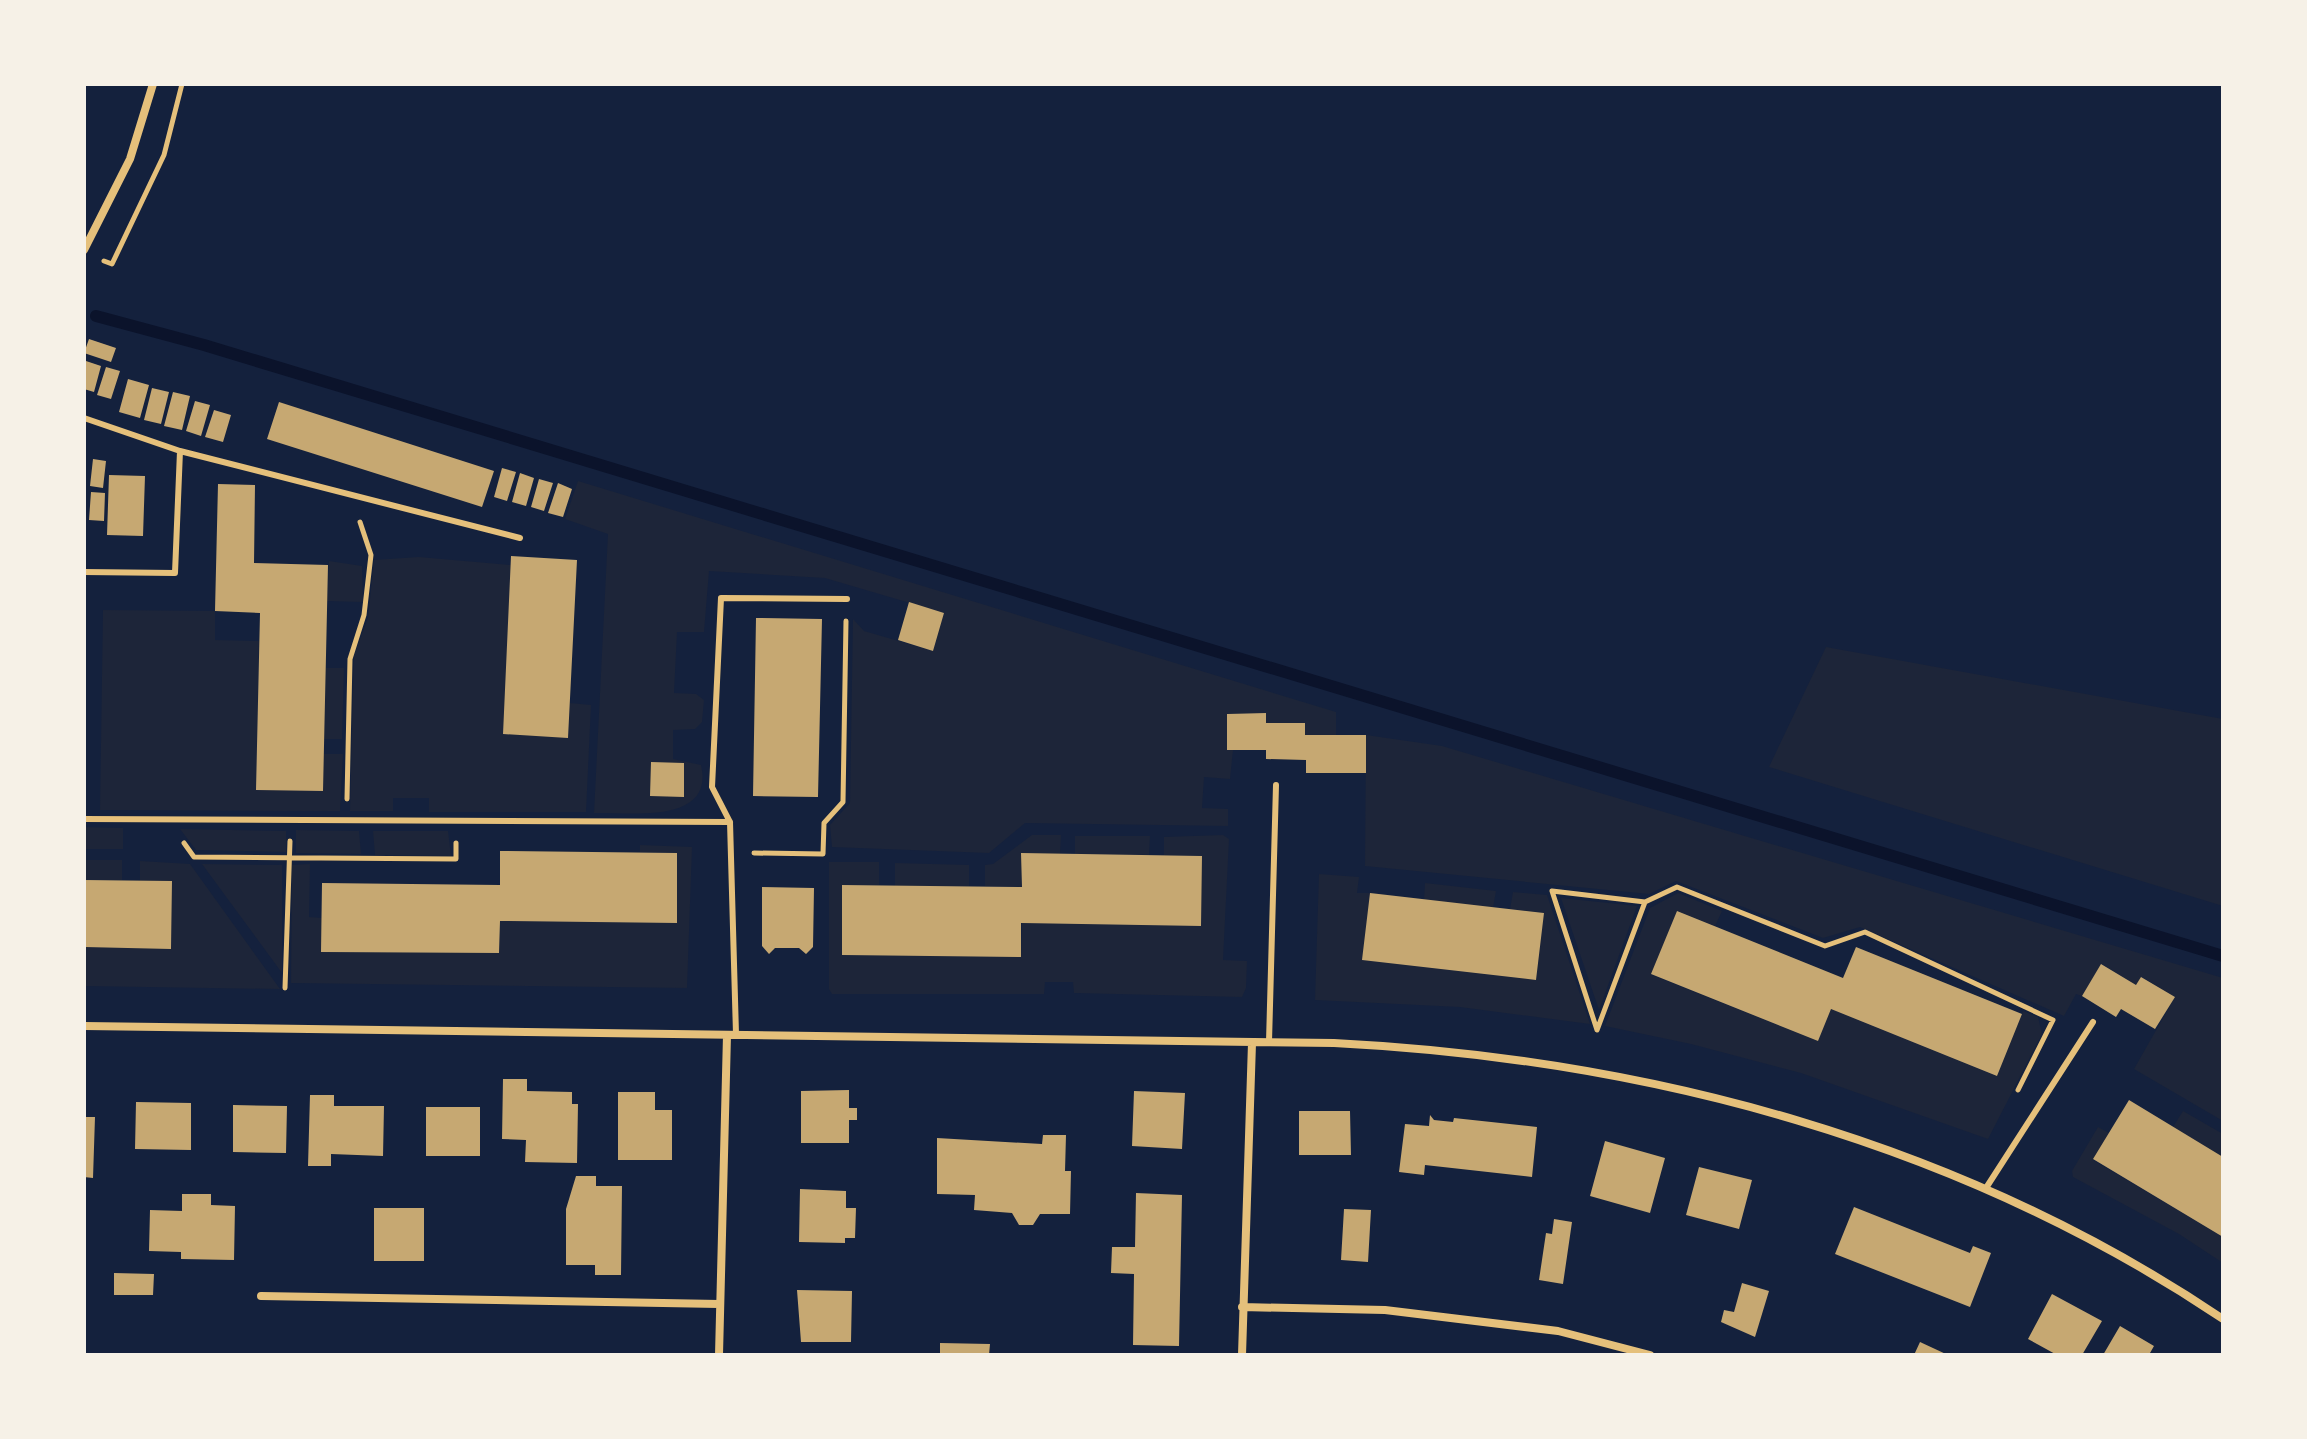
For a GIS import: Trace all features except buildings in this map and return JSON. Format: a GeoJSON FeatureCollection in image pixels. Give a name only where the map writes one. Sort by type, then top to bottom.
{"type":"FeatureCollection","features":[{"type":"Feature","properties":{"kind":"street"},"geometry":{"type":"LineString","coordinates":[[84,250],[130,159],[153,84]]}},
{"type":"Feature","properties":{"kind":"street"},"geometry":{"type":"LineString","coordinates":[[84,1026],[1269,1042],[1408,1047],[1485,1055],[1650,1082],[1826,1128],[1986,1188],[2167,1282],[2223,1319]]}},
{"type":"Feature","properties":{"kind":"street"},"geometry":{"type":"LineString","coordinates":[[719,1355],[731,1034]]}},
{"type":"Feature","properties":{"kind":"street"},"geometry":{"type":"LineString","coordinates":[[1242,1355],[1252,1043]]}},
{"type":"Feature","properties":{"kind":"street"},"geometry":{"type":"LineString","coordinates":[[261,1296],[719,1304]]}},
{"type":"Feature","properties":{"kind":"street"},"geometry":{"type":"LineString","coordinates":[[1242,1307],[1401,1312],[1558,1331],[1650,1355]]}},
{"type":"Feature","properties":{"kind":"lane"},"geometry":{"type":"LineString","coordinates":[[84,418],[180,451],[520,538]]}},
{"type":"Feature","properties":{"kind":"lane"},"geometry":{"type":"LineString","coordinates":[[84,572],[175,573],[180,451]]}},
{"type":"Feature","properties":{"kind":"lane"},"geometry":{"type":"LineString","coordinates":[[731,1034],[730,822],[712,787],[721,598],[847,599]]}},
{"type":"Feature","properties":{"kind":"lane"},"geometry":{"type":"LineString","coordinates":[[1269,1042],[1276,785]]}},
{"type":"Feature","properties":{"kind":"lane"},"geometry":{"type":"LineString","coordinates":[[84,819],[730,822]]}},
{"type":"Feature","properties":{"kind":"lane"},"geometry":{"type":"LineString","coordinates":[[1986,1188],[2093,1022]]}},
{"type":"Feature","properties":{"kind":"path"},"geometry":{"type":"LineString","coordinates":[[346,820],[350,659],[364,615],[371,555],[352,495]]}},
{"type":"Feature","properties":{"kind":"path"},"geometry":{"type":"LineString","coordinates":[[729,853],[823,854],[824,823],[843,802],[847,599]]}},
{"type":"Feature","properties":{"kind":"path"},"geometry":{"type":"LineString","coordinates":[[167,819],[194,857],[289,859],[456,859],[456,821]]}},
{"type":"Feature","properties":{"kind":"path"},"geometry":{"type":"LineString","coordinates":[[285,988],[291,820]]}},
{"type":"Feature","properties":{"kind":"path"},"geometry":{"type":"LineString","coordinates":[[1645,902],[1597,1030],[1552,891],[1645,902],[1677,887],[1825,946],[1865,932],[2053,1020],[2014,1098]]}},
{"type":"Feature","properties":{"kind":"shaded area"},"geometry":{"type":"Polygon","coordinates":[[[578,481],[1336,712],[1336,735],[1305,735],[1305,723],[1266,723],[1266,713],[1227,714],[1227,750],[1233,750],[1230,779],[1204,777],[1202,808],[1228,809],[1228,826],[1025,823],[989,853],[832,847],[830,825],[850,803],[853,619],[864,631],[933,651],[944,613],[825,578],[709,571],[704,632],[677,632],[674,693],[696,694],[704,700],[702,722],[695,729],[673,730],[673,759],[701,765],[702,784],[695,798],[666,811],[594,813],[608,534],[565,519],[578,481]]]}},
{"type":"Feature","properties":{"kind":"shaded area"},"geometry":{"type":"Polygon","coordinates":[[[419,557],[511,565],[503,734],[568,737],[570,703],[591,705],[586,812],[429,812],[429,798],[393,798],[393,811],[350,811],[354,655],[368,618],[374,560],[419,557]]]}},
{"type":"Feature","properties":{"kind":"shaded area"},"geometry":{"type":"Polygon","coordinates":[[[329,561],[362,566],[363,602],[327,601],[329,561]]]}},
{"type":"Feature","properties":{"kind":"shaded area"},"geometry":{"type":"Polygon","coordinates":[[[103,610],[215,611],[215,640],[259,641],[256,789],[324,754],[343,754],[340,811],[100,810],[103,610]]]}},
{"type":"Feature","properties":{"kind":"shaded area"},"geometry":{"type":"Polygon","coordinates":[[[1826,647],[2223,719],[2223,906],[1769,767],[1826,647]]]}},
{"type":"Feature","properties":{"kind":"shaded area"},"geometry":{"type":"Polygon","coordinates":[[[326,668],[344,668],[342,739],[324,739],[326,668]]]}},
{"type":"Feature","properties":{"kind":"shaded area"},"geometry":{"type":"Polygon","coordinates":[[[1366,735],[1442,746],[2223,978],[2223,1121],[2134,1069],[2175,997],[2142,977],[2136,985],[2102,964],[2082,996],[2076,994],[2064,1016],[1860,927],[1823,938],[1676,881],[1649,894],[1365,866],[1366,735]]]}},
{"type":"Feature","properties":{"kind":"shaded area"},"geometry":{"type":"Polygon","coordinates":[[[84,827],[123,828],[123,849],[84,849],[84,827]]]}},
{"type":"Feature","properties":{"kind":"shaded area"},"geometry":{"type":"Polygon","coordinates":[[[180,829],[286,831],[286,852],[196,850],[180,829]]]}},
{"type":"Feature","properties":{"kind":"shaded area"},"geometry":{"type":"Polygon","coordinates":[[[296,830],[359,831],[361,854],[296,853],[296,830]]]}},
{"type":"Feature","properties":{"kind":"shaded area"},"geometry":{"type":"Polygon","coordinates":[[[373,831],[448,831],[451,856],[375,855],[373,831]]]}},
{"type":"Feature","properties":{"kind":"shaded area"},"geometry":{"type":"Polygon","coordinates":[[[1032,835],[1061,835],[1060,854],[1022,854],[1022,887],[985,886],[985,865],[993,864],[1032,835]]]}},
{"type":"Feature","properties":{"kind":"shaded area"},"geometry":{"type":"Polygon","coordinates":[[[1223,835],[1229,839],[1223,960],[1247,961],[1246,988],[1242,997],[1074,993],[1073,982],[1045,982],[1044,994],[832,994],[829,989],[829,862],[879,862],[879,885],[842,885],[842,955],[1021,957],[1022,923],[1200,926],[1202,856],[1164,855],[1164,837],[1223,835]]]}},
{"type":"Feature","properties":{"kind":"shaded area"},"geometry":{"type":"Polygon","coordinates":[[[1075,836],[1150,836],[1149,855],[1075,854],[1075,836]]]}},
{"type":"Feature","properties":{"kind":"shaded area"},"geometry":{"type":"Polygon","coordinates":[[[640,845],[692,847],[687,988],[291,983],[292,865],[310,864],[309,917],[322,918],[322,952],[499,953],[500,921],[676,923],[677,853],[640,852],[640,845]]]}},
{"type":"Feature","properties":{"kind":"shaded area"},"geometry":{"type":"Polygon","coordinates":[[[84,860],[122,860],[122,880],[84,880],[84,860]]]}},
{"type":"Feature","properties":{"kind":"shaded area"},"geometry":{"type":"Polygon","coordinates":[[[140,861],[190,864],[280,989],[84,986],[84,947],[171,948],[172,882],[140,881],[140,861]]]}},
{"type":"Feature","properties":{"kind":"shaded area"},"geometry":{"type":"Polygon","coordinates":[[[895,863],[969,865],[969,886],[895,886],[895,863]]]}},
{"type":"Feature","properties":{"kind":"shaded area"},"geometry":{"type":"Polygon","coordinates":[[[202,864],[282,865],[282,973],[202,864]]]}},
{"type":"Feature","properties":{"kind":"shaded area"},"geometry":{"type":"Polygon","coordinates":[[[1319,874],[1359,877],[1357,893],[1370,893],[1363,960],[1536,980],[1544,913],[1510,909],[1513,892],[1547,895],[1590,1024],[1460,1007],[1315,1000],[1319,874]]]}},
{"type":"Feature","properties":{"kind":"shaded area"},"geometry":{"type":"Polygon","coordinates":[[[1425,883],[1496,891],[1493,908],[1424,900],[1425,883]]]}},
{"type":"Feature","properties":{"kind":"shaded area"},"geometry":{"type":"Polygon","coordinates":[[[1678,893],[1722,911],[1715,926],[1677,911],[1652,975],[1818,1041],[1831,1009],[1997,1076],[2023,1011],[2038,1017],[2042,1034],[1988,1139],[1801,1073],[1691,1044],[1605,1026],[1650,908],[1678,893]]]}},
{"type":"Feature","properties":{"kind":"shaded area"},"geometry":{"type":"Polygon","coordinates":[[[1561,898],[1637,906],[1599,1010],[1561,898]]]}},
{"type":"Feature","properties":{"kind":"shaded area"},"geometry":{"type":"Polygon","coordinates":[[[2183,1111],[2223,1134],[2223,1157],[2173,1127],[2183,1111]]]}},
{"type":"Feature","properties":{"kind":"shaded area"},"geometry":{"type":"Polygon","coordinates":[[[2098,1127],[2109,1133],[2093,1160],[2223,1237],[2223,1263],[2179,1234],[2073,1177],[2072,1171],[2098,1127]]]}},
{"type":"Feature","properties":{"kind":"waterway"},"geometry":{"type":"LineString","coordinates":[[96,316],[204,345],[2223,956]]}}]}
